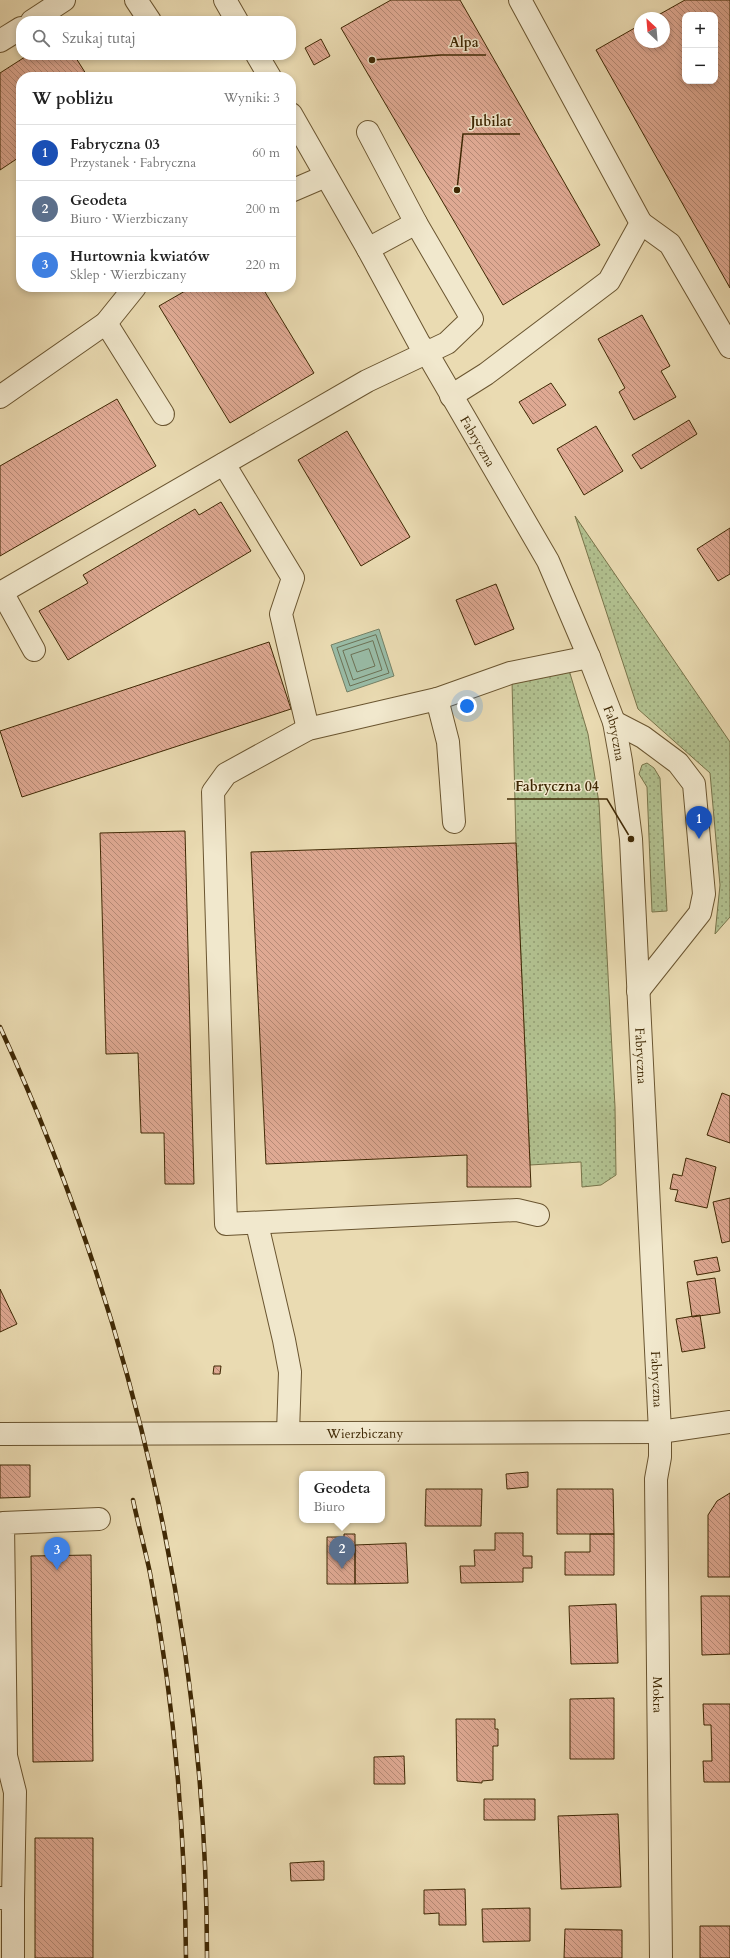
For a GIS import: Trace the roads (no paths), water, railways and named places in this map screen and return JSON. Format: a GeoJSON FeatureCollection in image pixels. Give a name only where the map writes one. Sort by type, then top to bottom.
{"type":"FeatureCollection","features":[{"type":"Feature","properties":{"kind":"street"},"geometry":{"type":"LineString","coordinates":[[40,16],[64,0]]}},
{"type":"Feature","properties":{"kind":"street"},"geometry":{"type":"LineString","coordinates":[[136,0],[147,16]]}},
{"type":"Feature","properties":{"kind":"street"},"geometry":{"type":"LineString","coordinates":[[225,0],[234,16]]}},
{"type":"Feature","properties":{"kind":"street"},"geometry":{"type":"LineString","coordinates":[[520,0],[641,223],[670,244],[730,347]]}},
{"type":"Feature","properties":{"kind":"street"},"geometry":{"type":"LineString","coordinates":[[0,41],[16,31]]}},
{"type":"Feature","properties":{"kind":"street"},"geometry":{"type":"LineString","coordinates":[[260,60],[267,72]]}},
{"type":"Feature","properties":{"kind":"street","name":"Fabryczna"},"geometry":{"type":"LineString","coordinates":[[296,123],[368,250],[418,343],[427,354],[548,561],[590,656],[614,722],[621,761],[631,839],[660,1432]]}},
{"type":"Feature","properties":{"kind":"street"},"geometry":{"type":"LineString","coordinates":[[34,650],[2,592],[367,381],[427,354],[447,343],[472,319],[416,223],[368,132]]}},
{"type":"Feature","properties":{"kind":"street"},"geometry":{"type":"LineString","coordinates":[[296,188],[326,176]]}},
{"type":"Feature","properties":{"kind":"street"},"geometry":{"type":"LineString","coordinates":[[368,250],[416,223]]}},
{"type":"Feature","properties":{"kind":"street"},"geometry":{"type":"LineString","coordinates":[[451,396],[486,374],[609,281],[641,223]]}},
{"type":"Feature","properties":{"kind":"street"},"geometry":{"type":"LineString","coordinates":[[0,397],[106,323],[131,292]]}},
{"type":"Feature","properties":{"kind":"street"},"geometry":{"type":"LineString","coordinates":[[106,323],[163,414]]}},
{"type":"Feature","properties":{"kind":"street"},"geometry":{"type":"LineString","coordinates":[[224,464],[293,578],[281,614],[308,729]]}},
{"type":"Feature","properties":{"kind":"street"},"geometry":{"type":"LineString","coordinates":[[538,1214],[517,1210],[257,1224],[226,1224],[213,792],[226,774],[308,729],[437,699],[510,673],[590,656]]}},
{"type":"Feature","properties":{"kind":"street"},"geometry":{"type":"LineString","coordinates":[[437,699],[448,742],[454,822]]}},
{"type":"Feature","properties":{"kind":"street"},"geometry":{"type":"LineString","coordinates":[[614,722],[643,737],[678,764],[694,784],[704,894],[700,913],[638,991]]}},
{"type":"Feature","properties":{"kind":"street"},"geometry":{"type":"LineString","coordinates":[[257,1224],[290,1372],[288,1433]]}},
{"type":"Feature","properties":{"kind":"street","name":"Wierzbiczany"},"geometry":{"type":"LineString","coordinates":[[0,1434],[660,1432],[730,1422]]}},
{"type":"Feature","properties":{"kind":"street","name":"Mokra"},"geometry":{"type":"LineString","coordinates":[[660,1432],[660,1457],[656,1479],[661,1958]]}},
{"type":"Feature","properties":{"kind":"street"},"geometry":{"type":"LineString","coordinates":[[13,1958],[6,1899],[15,1792],[6,1756],[3,1523],[99,1519]]}},
{"type":"Feature","properties":{"kind":"water"},"geometry":{"type":"Polygon","coordinates":[[[379,629],[394,676],[347,692],[331,645],[379,629]]]}},
{"type":"Feature","properties":{"kind":"railway"},"geometry":{"type":"LineString","coordinates":[[0,1027],[47,1138],[89,1251],[124,1365],[154,1482],[177,1599],[194,1718],[204,1838],[207,1958]]}},
{"type":"Feature","properties":{"kind":"railway"},"geometry":{"type":"LineString","coordinates":[[133,1500],[150,1573],[166,1669],[172,1717],[177,1765],[183,1861],[186,1958]]}},
{"type":"Feature","properties":{"kind":"place","name":"Alpa"},"geometry":{"type":"Point","coordinates":[372,60]}},
{"type":"Feature","properties":{"kind":"place","name":"Jubilat"},"geometry":{"type":"Point","coordinates":[457,190]}},
{"type":"Feature","properties":{"kind":"place","name":"Fabryczna 04"},"geometry":{"type":"Point","coordinates":[631,839]}},
{"type":"Feature","properties":{"kind":"place","name":"Fabryczna 03"},"geometry":{"type":"Point","coordinates":[699,839]}},
{"type":"Feature","properties":{"kind":"place","name":"Geodeta"},"geometry":{"type":"Point","coordinates":[342,1569]}},
{"type":"Feature","properties":{"kind":"place","name":"Hurtownia kwiatów"},"geometry":{"type":"Point","coordinates":[57,1570]}}]}
